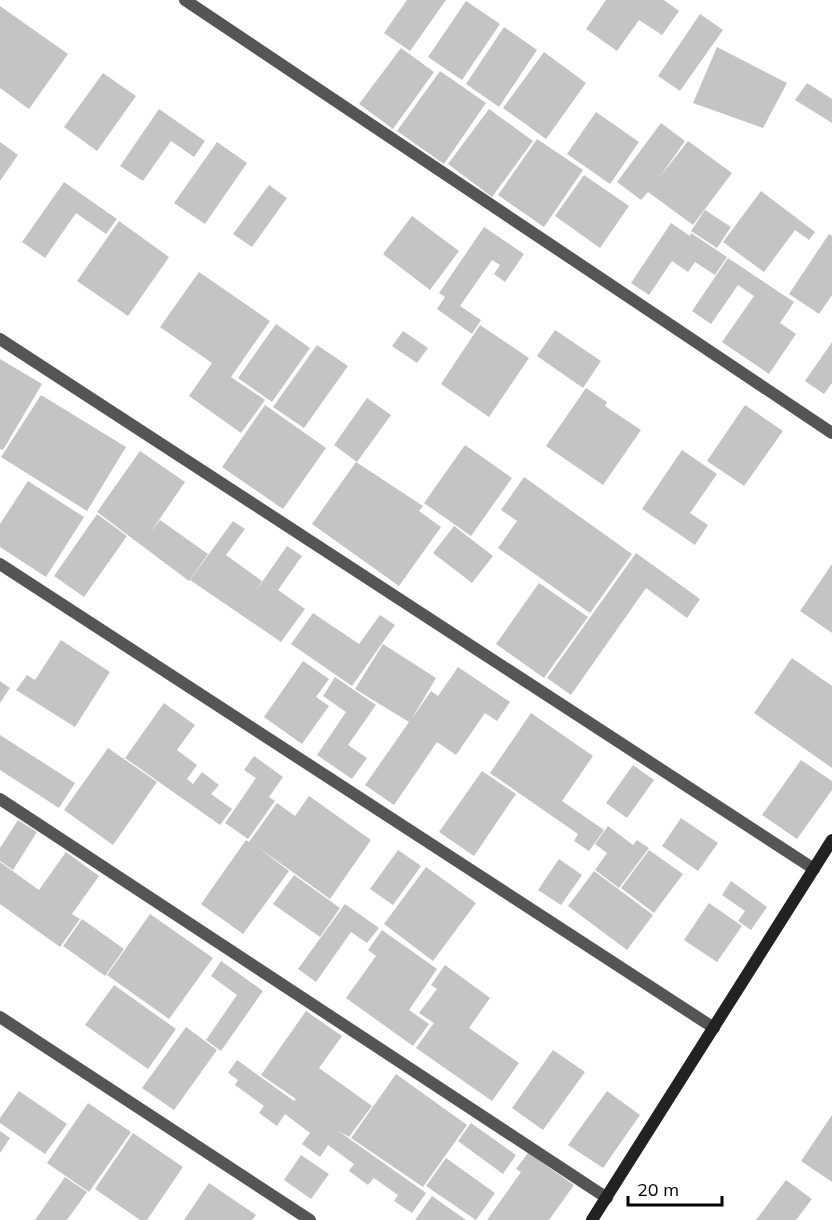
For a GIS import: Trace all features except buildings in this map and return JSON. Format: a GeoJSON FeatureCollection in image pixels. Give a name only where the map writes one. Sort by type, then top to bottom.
{"type":"FeatureCollection","features":[{"type":"Feature","properties":{"kind":"street"},"geometry":{"type":"LineString","coordinates":[[185,0],[832,433]]}},
{"type":"Feature","properties":{"kind":"street"},"geometry":{"type":"LineString","coordinates":[[0,339],[814,869]]}},
{"type":"Feature","properties":{"kind":"street"},"geometry":{"type":"LineString","coordinates":[[0,564],[714,1028]]}},
{"type":"Feature","properties":{"kind":"street"},"geometry":{"type":"LineString","coordinates":[[0,799],[607,1198]]}},
{"type":"Feature","properties":{"kind":"street"},"geometry":{"type":"LineString","coordinates":[[592,1220],[832,840]]}},
{"type":"Feature","properties":{"kind":"street"},"geometry":{"type":"LineString","coordinates":[[0,1017],[310,1220]]}}]}
